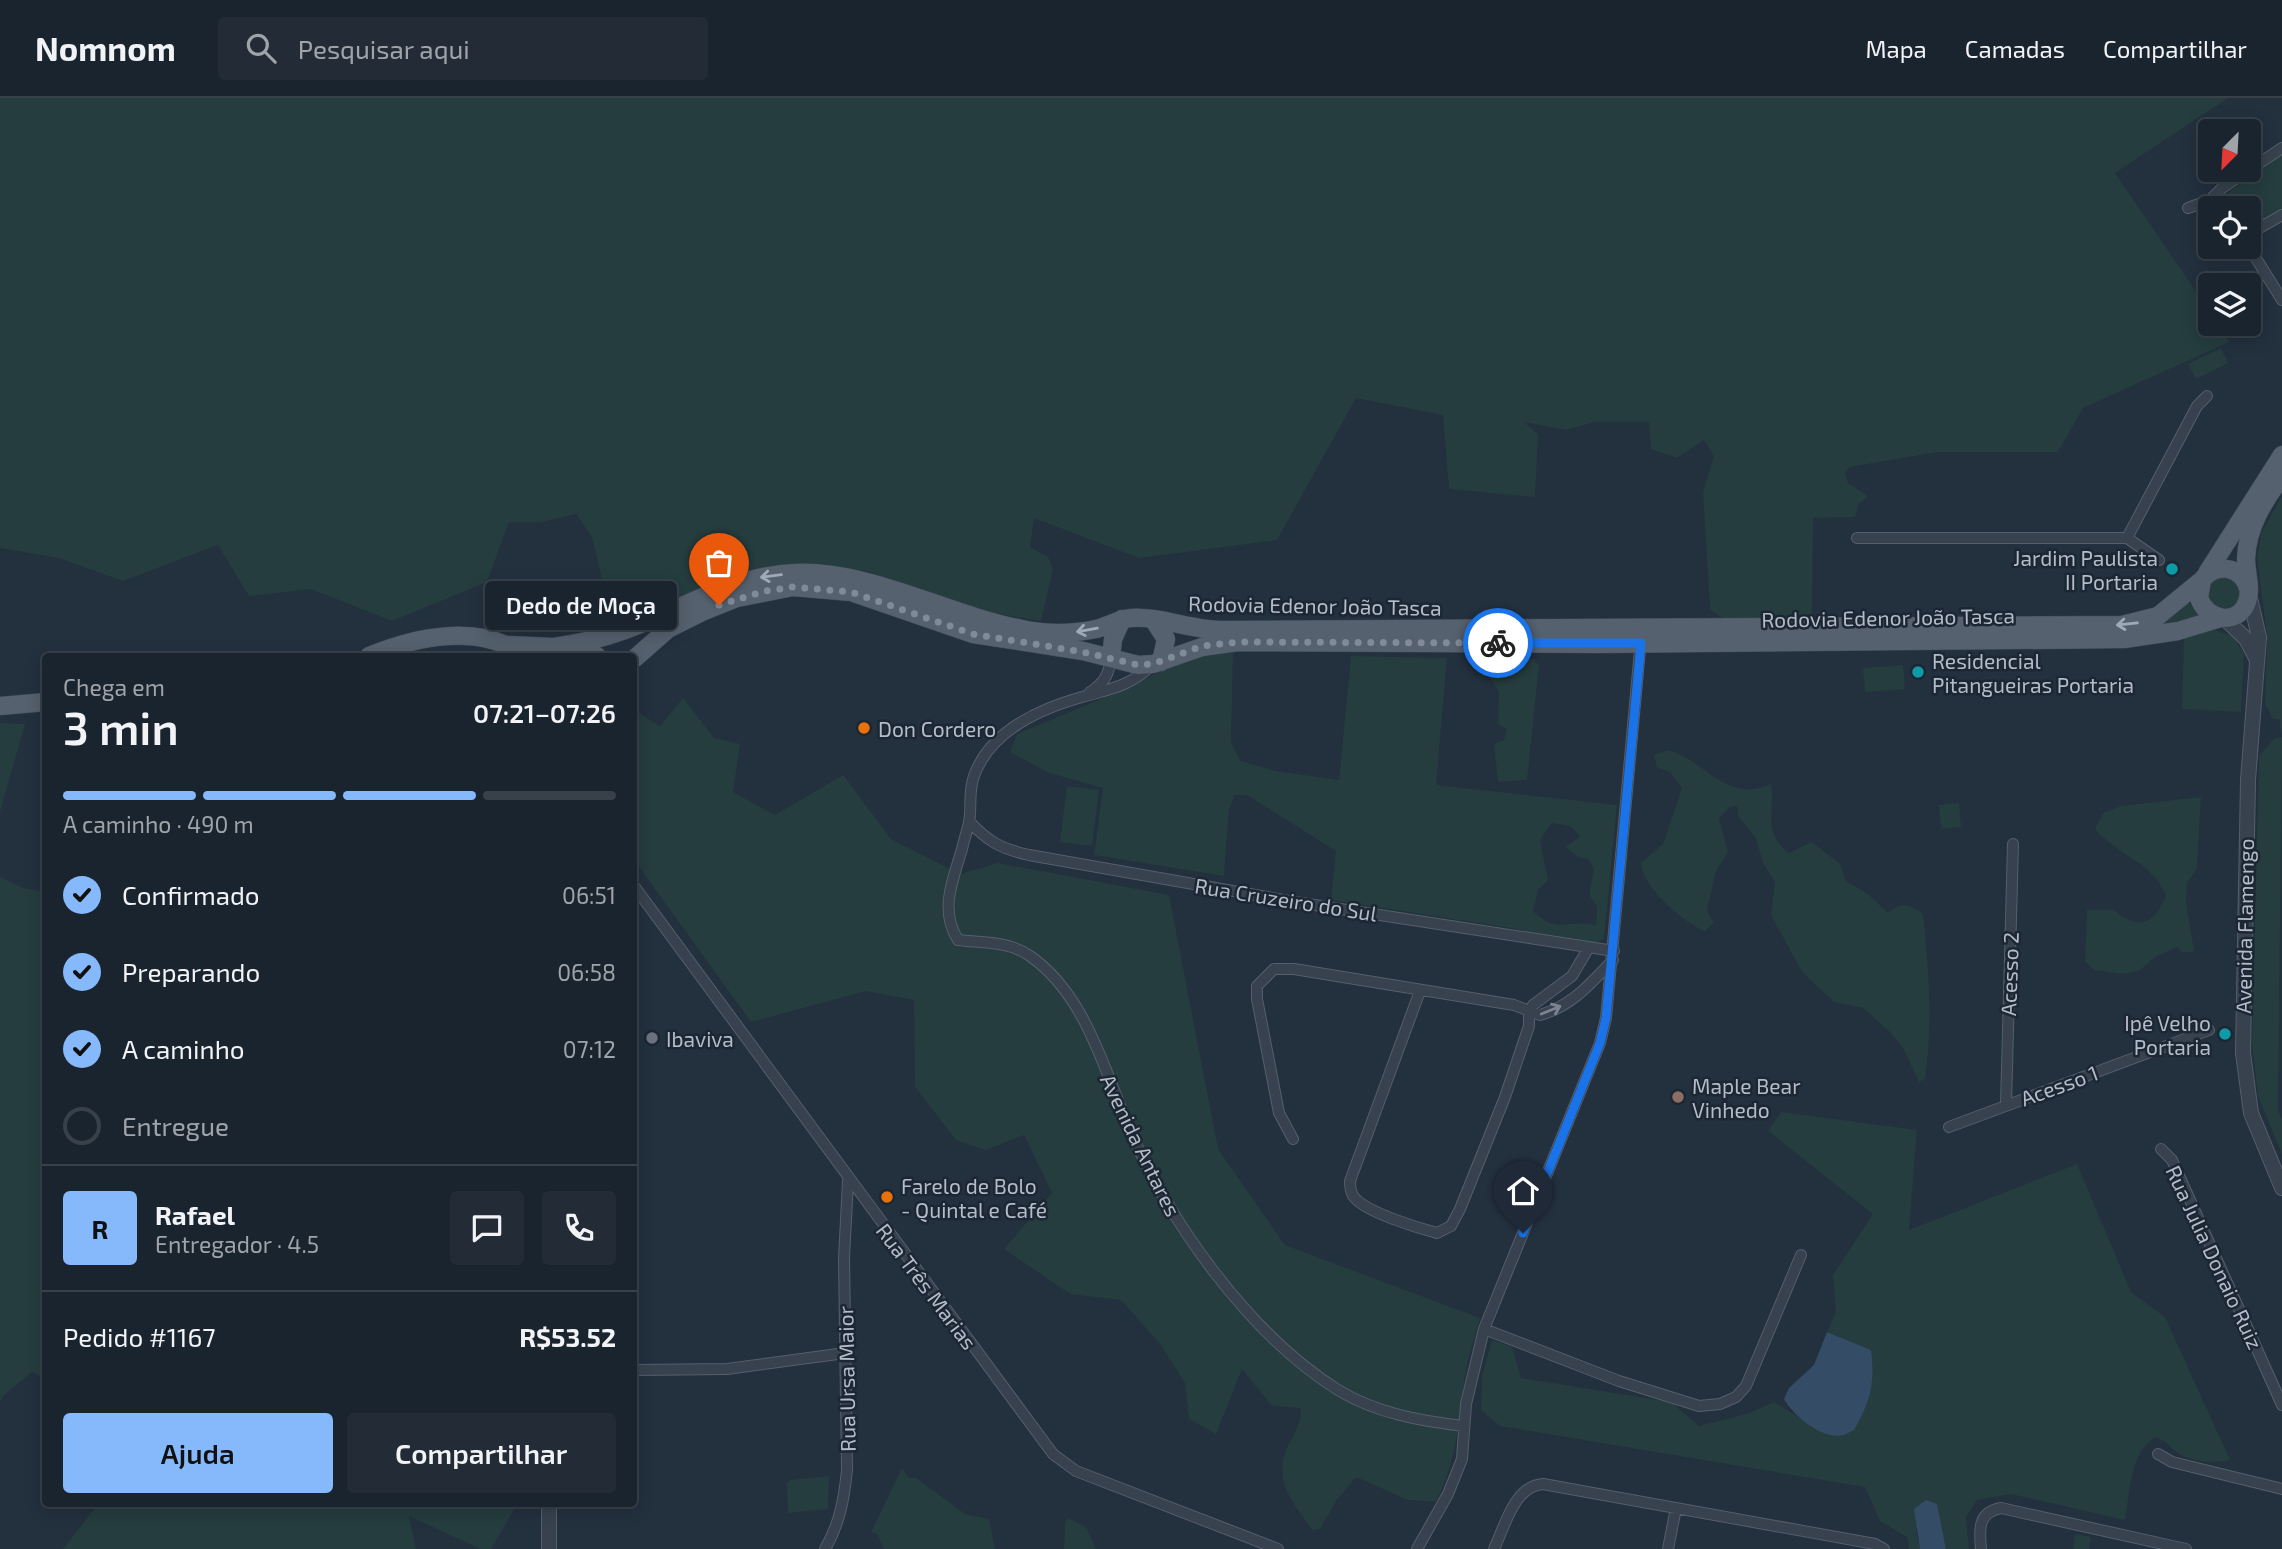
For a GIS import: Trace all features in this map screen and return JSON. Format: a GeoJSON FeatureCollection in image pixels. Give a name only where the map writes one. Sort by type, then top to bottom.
{"type":"FeatureCollection","features":[{"type":"Feature","properties":{"kind":"main road","name":"Rodovia Edenor João Tasca"},"geometry":{"type":"LineString","coordinates":[[637,656],[668,629],[737,598],[793,587],[851,592],[973,634],[1138,665],[1157,663],[1202,646],[1238,642],[2122,625],[2158,616],[2204,577],[2282,455]]}},
{"type":"Feature","properties":{"kind":"main road"},"geometry":{"type":"LineString","coordinates":[[2248,591],[2243,577],[2234,570],[2222,568],[2204,577],[2198,592],[2201,604],[2209,614],[2222,618],[2242,610],[2248,591],[2246,562],[2251,531],[2259,512],[2282,476]]}},
{"type":"Feature","properties":{"kind":"main road","name":"Rodovia Edenor João Tasca"},"geometry":{"type":"LineString","coordinates":[[377,653],[413,640],[435,636],[480,639],[517,651],[553,647],[584,653],[613,635],[755,578],[794,573],[848,577],[980,621],[1025,630],[1081,631],[1122,619],[1153,619],[1199,630],[2124,639],[2178,631],[2222,618]]}},
{"type":"Feature","properties":{"kind":"main road"},"geometry":{"type":"LineString","coordinates":[[1111,658],[1113,639],[1122,619]]}},
{"type":"Feature","properties":{"kind":"main road"},"geometry":{"type":"LineString","coordinates":[[1153,619],[1166,639],[1157,663]]}},
{"type":"Feature","properties":{"kind":"main road"},"geometry":{"type":"LineString","coordinates":[[643,622],[656,639]]}},
{"type":"Feature","properties":{"kind":"main road"},"geometry":{"type":"LineString","coordinates":[[0,706],[42,702]]}},
{"type":"Feature","properties":{"kind":"street"},"geometry":{"type":"LineString","coordinates":[[2216,196],[2222,188],[2282,148]]}},
{"type":"Feature","properties":{"kind":"street"},"geometry":{"type":"LineString","coordinates":[[2188,208],[2198,204]]}},
{"type":"Feature","properties":{"kind":"street"},"geometry":{"type":"LineString","coordinates":[[2261,227],[2282,215]]}},
{"type":"Feature","properties":{"kind":"street"},"geometry":{"type":"LineString","coordinates":[[2256,259],[2282,300]]}},
{"type":"Feature","properties":{"kind":"street"},"geometry":{"type":"LineString","coordinates":[[2127,538],[2197,407],[2207,396]]}},
{"type":"Feature","properties":{"kind":"street"},"geometry":{"type":"LineString","coordinates":[[1857,538],[2127,538],[2159,560]]}},
{"type":"Feature","properties":{"kind":"street","name":"Avenida Flamengo"},"geometry":{"type":"LineString","coordinates":[[2248,591],[2259,637],[2248,780],[2243,1053],[2251,1113],[2282,1187]]}},
{"type":"Feature","properties":{"kind":"street"},"geometry":{"type":"LineString","coordinates":[[2222,618],[2246,639],[2258,661]]}},
{"type":"Feature","properties":{"kind":"street"},"geometry":{"type":"LineString","coordinates":[[1417,1549],[1448,1494],[1462,1460],[1471,1380],[1484,1329],[1600,1043],[1610,998],[1642,636]]}},
{"type":"Feature","properties":{"kind":"street"},"geometry":{"type":"LineString","coordinates":[[1084,696],[1105,679],[1111,658]]}},
{"type":"Feature","properties":{"kind":"street"},"geometry":{"type":"LineString","coordinates":[[969,821],[968,797],[974,776],[982,757],[998,738],[1048,709],[1127,685],[1157,663]]}},
{"type":"Feature","properties":{"kind":"street","name":"Rua Cruzeiro do Sul"},"geometry":{"type":"LineString","coordinates":[[969,821],[984,838],[1010,851],[1614,955]]}},
{"type":"Feature","properties":{"kind":"street","name":"Avenida Antares"},"geometry":{"type":"LineString","coordinates":[[969,821],[948,890],[950,927],[958,940],[1012,946],[1030,956],[1068,995],[1083,1020],[1134,1139],[1164,1200],[1227,1288],[1283,1346],[1338,1389],[1367,1404],[1415,1420],[1464,1426]]}},
{"type":"Feature","properties":{"kind":"street","name":"Acesso 2"},"geometry":{"type":"LineString","coordinates":[[2006,1105],[2013,844]]}},
{"type":"Feature","properties":{"kind":"street","name":"Rua Três Marias"},"geometry":{"type":"LineString","coordinates":[[637,890],[848,1181],[1062,1462],[1278,1549]]}},
{"type":"Feature","properties":{"kind":"street"},"geometry":{"type":"LineString","coordinates":[[1420,991],[1350,1181],[1350,1190],[1357,1200],[1370,1209],[1437,1233],[1451,1226],[1460,1209],[1505,1097],[1529,1026],[1529,1013],[1533,1005],[1572,976],[1588,949]]}},
{"type":"Feature","properties":{"kind":"street"},"geometry":{"type":"LineString","coordinates":[[1293,1139],[1279,1113],[1257,999],[1257,986],[1262,978],[1274,969],[1283,967],[1514,1004],[1529,1013],[1540,1015],[1566,1004],[1614,955]]}},
{"type":"Feature","properties":{"kind":"street","name":"Acesso 1"},"geometry":{"type":"LineString","coordinates":[[1949,1126],[2209,1030]]}},
{"type":"Feature","properties":{"kind":"street","name":"Rua Julia Donaio Ruiz"},"geometry":{"type":"LineString","coordinates":[[2161,1149],[2172,1160],[2282,1405]]}},
{"type":"Feature","properties":{"kind":"street","name":"Rua Ursa Maior"},"geometry":{"type":"LineString","coordinates":[[825,1549],[836,1531],[844,1502],[847,1470],[845,1206],[848,1181]]}},
{"type":"Feature","properties":{"kind":"street"},"geometry":{"type":"LineString","coordinates":[[845,1206],[857,1192]]}},
{"type":"Feature","properties":{"kind":"street"},"geometry":{"type":"LineString","coordinates":[[1484,1329],[1653,1392],[1699,1406],[1720,1404],[1736,1397],[1746,1386],[1801,1255]]}},
{"type":"Feature","properties":{"kind":"street"},"geometry":{"type":"LineString","coordinates":[[637,1370],[727,1369],[845,1353]]}},
{"type":"Feature","properties":{"kind":"street"},"geometry":{"type":"LineString","coordinates":[[2158,1454],[2172,1462],[2282,1489]]}},
{"type":"Feature","properties":{"kind":"street"},"geometry":{"type":"LineString","coordinates":[[1494,1549],[1526,1488],[1543,1484],[1875,1544],[1884,1549]]}},
{"type":"Feature","properties":{"kind":"street"},"geometry":{"type":"LineString","coordinates":[[549,1507],[549,1549]]}},
{"type":"Feature","properties":{"kind":"street"},"geometry":{"type":"LineString","coordinates":[[1981,1549],[1980,1525],[1986,1512],[2001,1507],[2186,1549]]}},
{"type":"Feature","properties":{"kind":"street"},"geometry":{"type":"LineString","coordinates":[[1668,1549],[1676,1508]]}},
{"type":"Feature","properties":{"kind":"green space"},"geometry":{"type":"Polygon","coordinates":[[[0,98],[2228,98],[2115,173],[2198,294],[2198,336],[2225,336],[2229,342],[2083,408],[2058,452],[1937,452],[1850,467],[1845,472],[1848,483],[1868,496],[1859,504],[1855,517],[1813,518],[1812,614],[1803,619],[1724,619],[1710,610],[1703,492],[1714,456],[1704,440],[1677,458],[1651,449],[1649,422],[1595,422],[1566,430],[1524,422],[1538,434],[1535,497],[1449,489],[1443,415],[1356,398],[1277,540],[1139,558],[1034,518],[1030,547],[1048,557],[1053,569],[1041,621],[988,612],[870,572],[823,564],[769,567],[732,575],[658,608],[612,621],[592,537],[576,514],[541,522],[509,522],[487,582],[392,621],[311,589],[249,596],[218,545],[123,581],[59,558],[0,548],[0,98]]]}},
{"type":"Feature","properties":{"kind":"green space"},"geometry":{"type":"Polygon","coordinates":[[[2282,154],[2282,209],[2261,220],[2261,196],[2225,195],[2243,182],[2261,182],[2261,169],[2282,154]]]}},
{"type":"Feature","properties":{"kind":"green space"},"geometry":{"type":"Polygon","coordinates":[[[2221,348],[2228,363],[2196,379],[2188,364],[2221,348]]]}},
{"type":"Feature","properties":{"kind":"green space"},"geometry":{"type":"Polygon","coordinates":[[[2282,496],[2282,736],[2279,719],[2273,719],[2265,704],[2267,636],[2257,558],[2261,533],[2282,496]]]}},
{"type":"Feature","properties":{"kind":"green space"},"geometry":{"type":"Polygon","coordinates":[[[2228,574],[2243,593],[2231,612],[2209,608],[2204,586],[2208,580],[2228,574]]]}},
{"type":"Feature","properties":{"kind":"green space"},"geometry":{"type":"Polygon","coordinates":[[[2188,601],[2199,617],[2129,630],[2165,620],[2188,601]]]}},
{"type":"Feature","properties":{"kind":"green space"},"geometry":{"type":"Polygon","coordinates":[[[2214,630],[2233,636],[2244,654],[2241,712],[2182,709],[2184,637],[2214,630]]]}},
{"type":"Feature","properties":{"kind":"green space"},"geometry":{"type":"Polygon","coordinates":[[[1220,651],[1233,653],[1231,743],[1241,761],[1275,771],[1339,780],[1351,656],[1447,658],[1436,785],[1617,805],[1604,939],[1591,945],[1511,928],[1331,900],[1336,851],[1247,795],[1235,795],[1229,809],[1224,876],[1094,855],[1103,788],[1049,773],[1010,752],[1017,734],[1130,687],[1178,662],[1220,651]],[[1552,823],[1540,840],[1548,880],[1538,890],[1533,911],[1556,924],[1596,925],[1597,907],[1589,894],[1594,869],[1588,859],[1578,857],[1566,847],[1580,836],[1570,826],[1552,823]]]}},
{"type":"Feature","properties":{"kind":"green space"},"geometry":{"type":"Polygon","coordinates":[[[1478,656],[1534,659],[1539,666],[1527,780],[1498,782],[1494,744],[1504,740],[1507,729],[1498,724],[1499,692],[1478,656]]]}},
{"type":"Feature","properties":{"kind":"green space"},"geometry":{"type":"Polygon","coordinates":[[[1903,665],[1905,689],[1865,692],[1863,668],[1903,665]]]}},
{"type":"Feature","properties":{"kind":"green space"},"geometry":{"type":"Polygon","coordinates":[[[683,698],[714,738],[740,744],[733,792],[775,815],[843,775],[891,839],[960,874],[998,863],[1169,895],[1218,1149],[1285,1245],[1480,1318],[1466,1369],[1453,1454],[1436,1502],[1408,1500],[1356,1477],[1336,1501],[1320,1529],[1312,1530],[1286,1490],[1282,1469],[1284,1457],[1298,1427],[1301,1408],[1272,1406],[1242,1369],[1216,1434],[1189,1419],[1185,1383],[1160,1344],[1121,1300],[1070,1294],[1004,1249],[1052,1193],[1024,1135],[986,1150],[956,1140],[915,1087],[914,1000],[866,991],[751,1022],[637,864],[637,712],[660,726],[683,698]]]}},
{"type":"Feature","properties":{"kind":"green space"},"geometry":{"type":"Polygon","coordinates":[[[0,723],[25,724],[0,812],[0,723]]]}},
{"type":"Feature","properties":{"kind":"green space"},"geometry":{"type":"Polygon","coordinates":[[[2282,737],[2278,1111],[2282,1119],[2282,1154],[2258,1096],[2252,1044],[2259,756],[2274,739],[2282,737]]]}},
{"type":"Feature","properties":{"kind":"green space"},"geometry":{"type":"Polygon","coordinates":[[[1669,750],[1682,755],[1717,779],[1741,789],[1755,789],[1771,784],[1772,829],[1780,845],[1789,853],[1812,842],[1840,864],[1846,881],[1868,894],[1888,913],[1897,907],[1905,906],[1923,914],[1929,997],[1925,1079],[1919,1082],[1903,1048],[1891,1033],[1863,1008],[1834,1002],[1802,972],[1771,915],[1775,882],[1763,863],[1756,838],[1738,816],[1737,806],[1730,807],[1719,818],[1728,852],[1716,871],[1707,910],[1714,923],[1705,931],[1686,921],[1665,903],[1648,882],[1641,863],[1663,844],[1682,788],[1671,773],[1657,767],[1654,755],[1669,750]]]}},
{"type":"Feature","properties":{"kind":"green space"},"geometry":{"type":"Polygon","coordinates":[[[1067,786],[1099,790],[1092,846],[1060,842],[1067,786]]]}},
{"type":"Feature","properties":{"kind":"green space"},"geometry":{"type":"Polygon","coordinates":[[[2201,797],[2197,869],[2187,883],[2186,901],[2194,951],[2183,953],[2177,947],[2155,957],[2139,971],[2123,974],[2094,970],[2085,961],[2087,910],[2114,910],[2131,921],[2145,921],[2156,913],[2166,896],[2153,875],[2095,829],[2103,813],[2121,806],[2201,797]]]}},
{"type":"Feature","properties":{"kind":"green space"},"geometry":{"type":"Polygon","coordinates":[[[1959,803],[1961,827],[1941,829],[1939,805],[1959,803]]]}},
{"type":"Feature","properties":{"kind":"green space"},"geometry":{"type":"Polygon","coordinates":[[[0,877],[23,888],[42,891],[42,1377],[32,1372],[3,1396],[0,1403],[0,877]]]}},
{"type":"Feature","properties":{"kind":"green space"},"geometry":{"type":"Polygon","coordinates":[[[1781,1112],[1917,1130],[1909,1230],[2077,1164],[2131,1292],[2165,1317],[2230,1460],[2211,1462],[2190,1459],[2156,1437],[2147,1443],[2136,1462],[2125,1520],[2011,1494],[1977,1500],[1966,1517],[1969,1549],[1946,1549],[1937,1504],[1916,1530],[1920,1549],[1909,1549],[1907,1537],[1880,1521],[1865,1487],[1500,1426],[1481,1410],[1482,1376],[1492,1340],[1512,1347],[1521,1378],[1671,1402],[1699,1426],[1746,1414],[1774,1402],[1820,1430],[1871,1350],[1827,1332],[1836,1312],[1833,1275],[1873,1214],[1768,1131],[1781,1112]]]}},
{"type":"Feature","properties":{"kind":"green space"},"geometry":{"type":"Polygon","coordinates":[[[902,1468],[909,1478],[916,1478],[965,1514],[989,1519],[995,1549],[884,1549],[877,1534],[871,1532],[902,1468]]]}},
{"type":"Feature","properties":{"kind":"green space"},"geometry":{"type":"Polygon","coordinates":[[[829,1476],[828,1509],[788,1513],[787,1483],[791,1480],[829,1476]]]}},
{"type":"Feature","properties":{"kind":"green space"},"geometry":{"type":"Polygon","coordinates":[[[96,1507],[516,1507],[491,1549],[480,1549],[409,1516],[416,1549],[63,1549],[96,1507]]]}},
{"type":"Feature","properties":{"kind":"green space"},"geometry":{"type":"Polygon","coordinates":[[[1068,1518],[1086,1527],[1096,1549],[1064,1549],[1065,1523],[1068,1518]]]}},
{"type":"Feature","properties":{"kind":"green space"},"geometry":{"type":"Polygon","coordinates":[[[2075,1534],[2091,1537],[2089,1549],[2073,1549],[2075,1534]]]}},
{"type":"Feature","properties":{"kind":"water"},"geometry":{"type":"Polygon","coordinates":[[[1827,1332],[1871,1350],[1872,1382],[1868,1400],[1854,1430],[1840,1436],[1830,1435],[1807,1424],[1793,1412],[1784,1399],[1789,1388],[1814,1365],[1827,1332]]]}},
{"type":"Feature","properties":{"kind":"water"},"geometry":{"type":"Polygon","coordinates":[[[1926,1500],[1937,1504],[1946,1549],[1920,1549],[1914,1509],[1926,1500]]]}},
{"type":"Feature","properties":{"kind":"way so far"},"geometry":{"type":"LineString","coordinates":[[719,605],[765,591],[793,587],[851,592],[973,634],[1083,652],[1138,665],[1168,660],[1202,646],[1218,643],[1498,643]]}},
{"type":"Feature","properties":{"kind":"place","name":"Jardim Paulista II Portaria"},"geometry":{"type":"Point","coordinates":[2172,569]}},
{"type":"Feature","properties":{"kind":"place","name":"Dedo de Moça"},"geometry":{"type":"Point","coordinates":[719,605]}},
{"type":"Feature","properties":{"kind":"place","name":"Residencial Pitangueiras Portaria"},"geometry":{"type":"Point","coordinates":[1918,672]}},
{"type":"Feature","properties":{"kind":"place","name":"Don Cordero"},"geometry":{"type":"Point","coordinates":[864,728]}},
{"type":"Feature","properties":{"kind":"place","name":"Ipê Velho Portaria"},"geometry":{"type":"Point","coordinates":[2225,1034]}},
{"type":"Feature","properties":{"kind":"place","name":"Ibaviva"},"geometry":{"type":"Point","coordinates":[652,1038]}},
{"type":"Feature","properties":{"kind":"place","name":"Maple Bear Vinhedo"},"geometry":{"type":"Point","coordinates":[1678,1097]}},
{"type":"Feature","properties":{"kind":"place","name":"Farelo de Bolo - Quintal e Café"},"geometry":{"type":"Point","coordinates":[887,1197]}},
{"type":"Feature","properties":{"kind":"route"},"geometry":{"type":"LineString","coordinates":[[1498,643],[1641,643],[1611,991],[1606,1018],[1600,1043],[1523,1233]]}}]}
